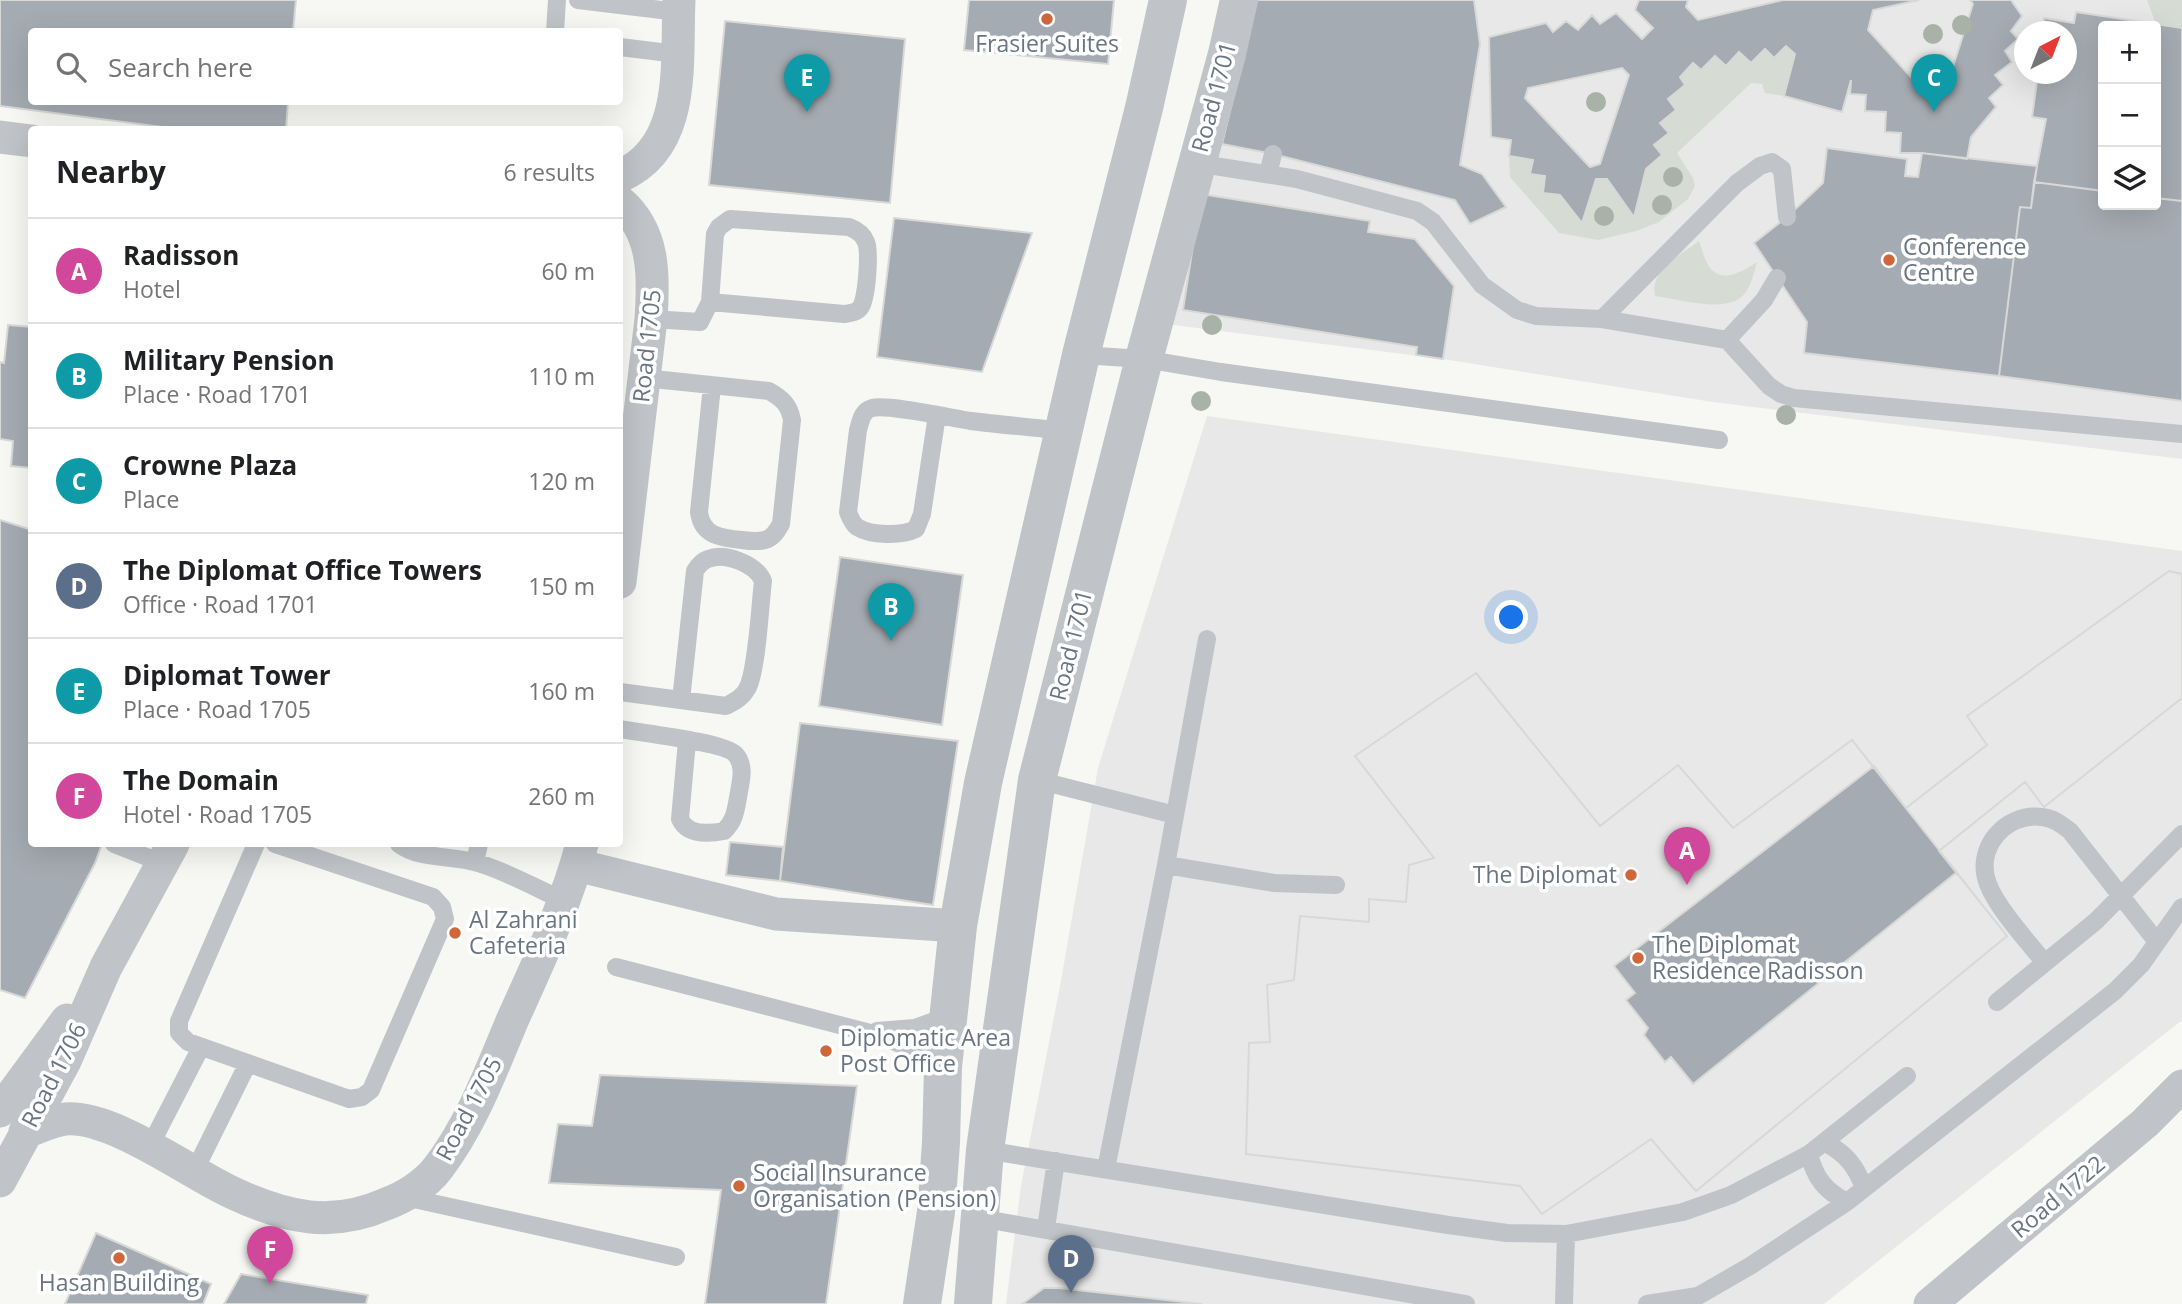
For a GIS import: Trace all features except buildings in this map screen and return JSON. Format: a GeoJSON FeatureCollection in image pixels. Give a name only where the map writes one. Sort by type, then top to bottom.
{"type":"FeatureCollection","features":[{"type":"Feature","properties":{"kind":"street"},"geometry":{"type":"LineString","coordinates":[[922,1304],[936,1212],[943,1067],[958,926],[983,783],[1064,431],[1168,0]]}},
{"type":"Feature","properties":{"kind":"street","name":"Road 1701"},"geometry":{"type":"LineString","coordinates":[[973,1304],[985,1150],[1037,780],[1239,0]]}},
{"type":"Feature","properties":{"kind":"street"},"geometry":{"type":"LineString","coordinates":[[623,174],[645,161],[666,131],[672,115],[679,6]]}},
{"type":"Feature","properties":{"kind":"street"},"geometry":{"type":"LineString","coordinates":[[0,138],[28,141]]}},
{"type":"Feature","properties":{"kind":"street","name":"Road 1705"},"geometry":{"type":"LineString","coordinates":[[623,205],[636,220],[645,238],[654,276],[623,556]]}},
{"type":"Feature","properties":{"kind":"street","name":"Road 1706"},"geometry":{"type":"LineString","coordinates":[[0,1181],[65,1061],[106,967],[167,853]]}},
{"type":"Feature","properties":{"kind":"street","name":"Road 1705"},"geometry":{"type":"LineString","coordinates":[[25,1132],[65,1119],[107,1125],[232,1193],[271,1209],[307,1218],[343,1218],[405,1197],[437,1170],[467,1121],[564,901],[579,854],[776,914],[958,926]]}},
{"type":"Feature","properties":{"kind":"street","name":"Road 1706"},"geometry":{"type":"LineString","coordinates":[[6,1089],[106,967]]}},
{"type":"Feature","properties":{"kind":"street","name":"Road 1722"},"geometry":{"type":"LineString","coordinates":[[1930,1304],[2145,1123],[2182,1086]]}},
{"type":"Feature","properties":{"kind":"street"},"geometry":{"type":"LineString","coordinates":[[941,1143],[985,1150]]}},
{"type":"Feature","properties":{"kind":"street"},"geometry":{"type":"LineString","coordinates":[[936,1212],[979,1218]]}},
{"type":"Feature","properties":{"kind":"lane"},"geometry":{"type":"LineString","coordinates":[[555,28],[557,0]]}},
{"type":"Feature","properties":{"kind":"lane"},"geometry":{"type":"LineString","coordinates":[[578,0],[679,6]]}},
{"type":"Feature","properties":{"kind":"lane"},"geometry":{"type":"LineString","coordinates":[[623,47],[677,54]]}},
{"type":"Feature","properties":{"kind":"lane"},"geometry":{"type":"LineString","coordinates":[[1268,174],[1273,154]]}},
{"type":"Feature","properties":{"kind":"lane"},"geometry":{"type":"LineString","coordinates":[[1602,319],[1737,183],[1760,166],[1772,162],[1782,169],[1787,217]]}},
{"type":"Feature","properties":{"kind":"lane"},"geometry":{"type":"LineString","coordinates":[[1196,163],[1324,186],[1417,211],[1426,216],[1482,285],[1517,310],[1536,316],[1602,319],[1727,340],[1769,386],[1794,398],[2182,434]]}},
{"type":"Feature","properties":{"kind":"lane"},"geometry":{"type":"LineString","coordinates":[[651,319],[700,322],[710,302],[715,234],[719,227],[730,219],[849,227],[858,230],[867,244],[864,301],[860,309],[853,313],[710,302]]}},
{"type":"Feature","properties":{"kind":"lane"},"geometry":{"type":"LineString","coordinates":[[1727,340],[1763,300],[1777,278]]}},
{"type":"Feature","properties":{"kind":"lane"},"geometry":{"type":"LineString","coordinates":[[1082,355],[1144,359],[1221,372],[1720,440]]}},
{"type":"Feature","properties":{"kind":"lane"},"geometry":{"type":"LineString","coordinates":[[644,378],[769,391],[781,397],[790,408],[792,420],[781,524],[774,535],[765,540],[720,537],[708,532],[700,522],[712,386]]}},
{"type":"Feature","properties":{"kind":"lane"},"geometry":{"type":"LineString","coordinates":[[937,415],[922,514],[916,529],[907,533],[868,531],[857,527],[848,512],[862,416],[869,409],[880,407],[1064,431]]}},
{"type":"Feature","properties":{"kind":"lane"},"geometry":{"type":"LineString","coordinates":[[623,692],[726,706],[740,698],[749,688],[753,673],[763,581],[760,574],[744,562],[716,557],[706,559],[695,570],[681,700]]}},
{"type":"Feature","properties":{"kind":"lane"},"geometry":{"type":"LineString","coordinates":[[1106,1169],[1207,639]]}},
{"type":"Feature","properties":{"kind":"lane"},"geometry":{"type":"LineString","coordinates":[[623,730],[725,747],[734,752],[742,769],[734,817],[724,831],[692,831],[683,825],[680,819],[687,741]]}},
{"type":"Feature","properties":{"kind":"lane"},"geometry":{"type":"LineString","coordinates":[[1037,780],[1175,815]]}},
{"type":"Feature","properties":{"kind":"lane"},"geometry":{"type":"LineString","coordinates":[[2045,963],[1988,885],[1984,870],[1985,855],[2001,829],[2029,816],[2058,822],[2070,831],[2157,942]]}},
{"type":"Feature","properties":{"kind":"lane"},"geometry":{"type":"LineString","coordinates":[[1997,1002],[2095,921],[2182,834]]}},
{"type":"Feature","properties":{"kind":"lane"},"geometry":{"type":"LineString","coordinates":[[132,847],[167,853]]}},
{"type":"Feature","properties":{"kind":"lane"},"geometry":{"type":"LineString","coordinates":[[255,847],[178,1021],[179,1033],[188,1042],[349,1099],[362,1097],[371,1090],[445,919],[442,907],[433,897],[284,847]]}},
{"type":"Feature","properties":{"kind":"lane"},"geometry":{"type":"LineString","coordinates":[[403,847],[409,851],[475,862],[564,901]]}},
{"type":"Feature","properties":{"kind":"lane"},"geometry":{"type":"LineString","coordinates":[[475,862],[478,847]]}},
{"type":"Feature","properties":{"kind":"lane"},"geometry":{"type":"LineString","coordinates":[[1166,865],[1274,883],[1336,884]]}},
{"type":"Feature","properties":{"kind":"lane"},"geometry":{"type":"LineString","coordinates":[[1647,1304],[1698,1296],[1750,1266],[1847,1202],[2115,991],[2141,965],[2182,907]]}},
{"type":"Feature","properties":{"kind":"lane"},"geometry":{"type":"LineString","coordinates":[[617,967],[860,1030],[912,1048],[943,1067]]}},
{"type":"Feature","properties":{"kind":"lane"},"geometry":{"type":"LineString","coordinates":[[860,1030],[897,1031],[915,1028],[949,1015]]}},
{"type":"Feature","properties":{"kind":"lane"},"geometry":{"type":"LineString","coordinates":[[149,1148],[201,1046]]}},
{"type":"Feature","properties":{"kind":"lane"},"geometry":{"type":"LineString","coordinates":[[194,1172],[248,1063]]}},
{"type":"Feature","properties":{"kind":"lane"},"geometry":{"type":"LineString","coordinates":[[985,1150],[1448,1225],[1507,1233],[1566,1234],[1683,1212],[1731,1195],[1826,1143],[1907,1076]]}},
{"type":"Feature","properties":{"kind":"lane"},"geometry":{"type":"LineString","coordinates":[[1826,1143],[1851,1161],[1864,1188]]}},
{"type":"Feature","properties":{"kind":"lane"},"geometry":{"type":"LineString","coordinates":[[1809,1154],[1821,1184],[1833,1195],[1847,1202]]}},
{"type":"Feature","properties":{"kind":"lane"},"geometry":{"type":"LineString","coordinates":[[1046,1228],[1056,1161]]}},
{"type":"Feature","properties":{"kind":"lane"},"geometry":{"type":"LineString","coordinates":[[405,1197],[676,1258]]}},
{"type":"Feature","properties":{"kind":"lane"},"geometry":{"type":"LineString","coordinates":[[979,1218],[1466,1304]]}},
{"type":"Feature","properties":{"kind":"lane"},"geometry":{"type":"LineString","coordinates":[[1564,1304],[1566,1234]]}},
{"type":"Feature","properties":{"kind":"shaded area"},"geometry":{"type":"Polygon","coordinates":[[[1235,0],[2182,0],[2182,459],[1713,402],[1443,359],[1166,324],[1235,0]]]}},
{"type":"Feature","properties":{"kind":"shaded area"},"geometry":{"type":"Polygon","coordinates":[[[2147,0],[2182,0],[2182,28],[2161,25],[2161,21],[2155,21],[2147,0]]]}},
{"type":"Feature","properties":{"kind":"shaded area"},"geometry":{"type":"Polygon","coordinates":[[[1786,46],[1795,54],[1784,96],[1765,93],[1762,84],[1751,83],[1677,153],[1695,186],[1688,199],[1659,222],[1636,231],[1598,240],[1559,233],[1510,177],[1509,156],[1533,160],[1530,174],[1545,176],[1543,193],[1560,195],[1581,222],[1596,179],[1607,179],[1634,217],[1646,169],[1662,155],[1654,145],[1668,133],[1660,123],[1676,110],[1668,99],[1685,85],[1680,77],[1693,63],[1702,70],[1715,56],[1726,65],[1739,52],[1751,63],[1765,49],[1774,58],[1786,46]]]}},
{"type":"Feature","properties":{"kind":"shaded area"},"geometry":{"type":"Polygon","coordinates":[[[1699,241],[1707,263],[1718,274],[1731,275],[1757,262],[1751,282],[1738,300],[1703,304],[1655,296],[1654,287],[1662,271],[1699,241]]]}},
{"type":"Feature","properties":{"kind":"shaded area","name":"The Diplomat"},"geometry":{"type":"Polygon","coordinates":[[[1207,416],[2182,551],[2182,1020],[1824,1304],[1006,1304],[1021,1186],[1061,981],[1098,768],[1207,416]]]}},
{"type":"Feature","properties":{"kind":"place","name":"Frasier Suites"},"geometry":{"type":"Point","coordinates":[1047,19]}},
{"type":"Feature","properties":{"kind":"place","name":"Diplomat Tower"},"geometry":{"type":"Point","coordinates":[807,112]}},
{"type":"Feature","properties":{"kind":"place","name":"Crowne Plaza"},"geometry":{"type":"Point","coordinates":[1934,112]}},
{"type":"Feature","properties":{"kind":"place","name":"Conference Centre"},"geometry":{"type":"Point","coordinates":[1889,260]}},
{"type":"Feature","properties":{"kind":"place","name":"Military Pension"},"geometry":{"type":"Point","coordinates":[891,641]}},
{"type":"Feature","properties":{"kind":"place","name":"The Diplomat"},"geometry":{"type":"Point","coordinates":[1631,875]}},
{"type":"Feature","properties":{"kind":"place","name":"Radisson"},"geometry":{"type":"Point","coordinates":[1687,885]}},
{"type":"Feature","properties":{"kind":"place","name":"Al Zahrani Cafeteria"},"geometry":{"type":"Point","coordinates":[455,933]}},
{"type":"Feature","properties":{"kind":"place","name":"The Diplomat Residence Radisson"},"geometry":{"type":"Point","coordinates":[1638,958]}},
{"type":"Feature","properties":{"kind":"place","name":"Diplomatic Area Post Office"},"geometry":{"type":"Point","coordinates":[826,1051]}},
{"type":"Feature","properties":{"kind":"place","name":"Social Insurance Organisation (Pension)"},"geometry":{"type":"Point","coordinates":[739,1186]}},
{"type":"Feature","properties":{"kind":"place","name":"Hasan Building"},"geometry":{"type":"Point","coordinates":[119,1258]}},
{"type":"Feature","properties":{"kind":"place","name":"The Domain"},"geometry":{"type":"Point","coordinates":[270,1284]}},
{"type":"Feature","properties":{"kind":"place","name":"The Diplomat Office Towers"},"geometry":{"type":"Point","coordinates":[1071,1293]}}]}
